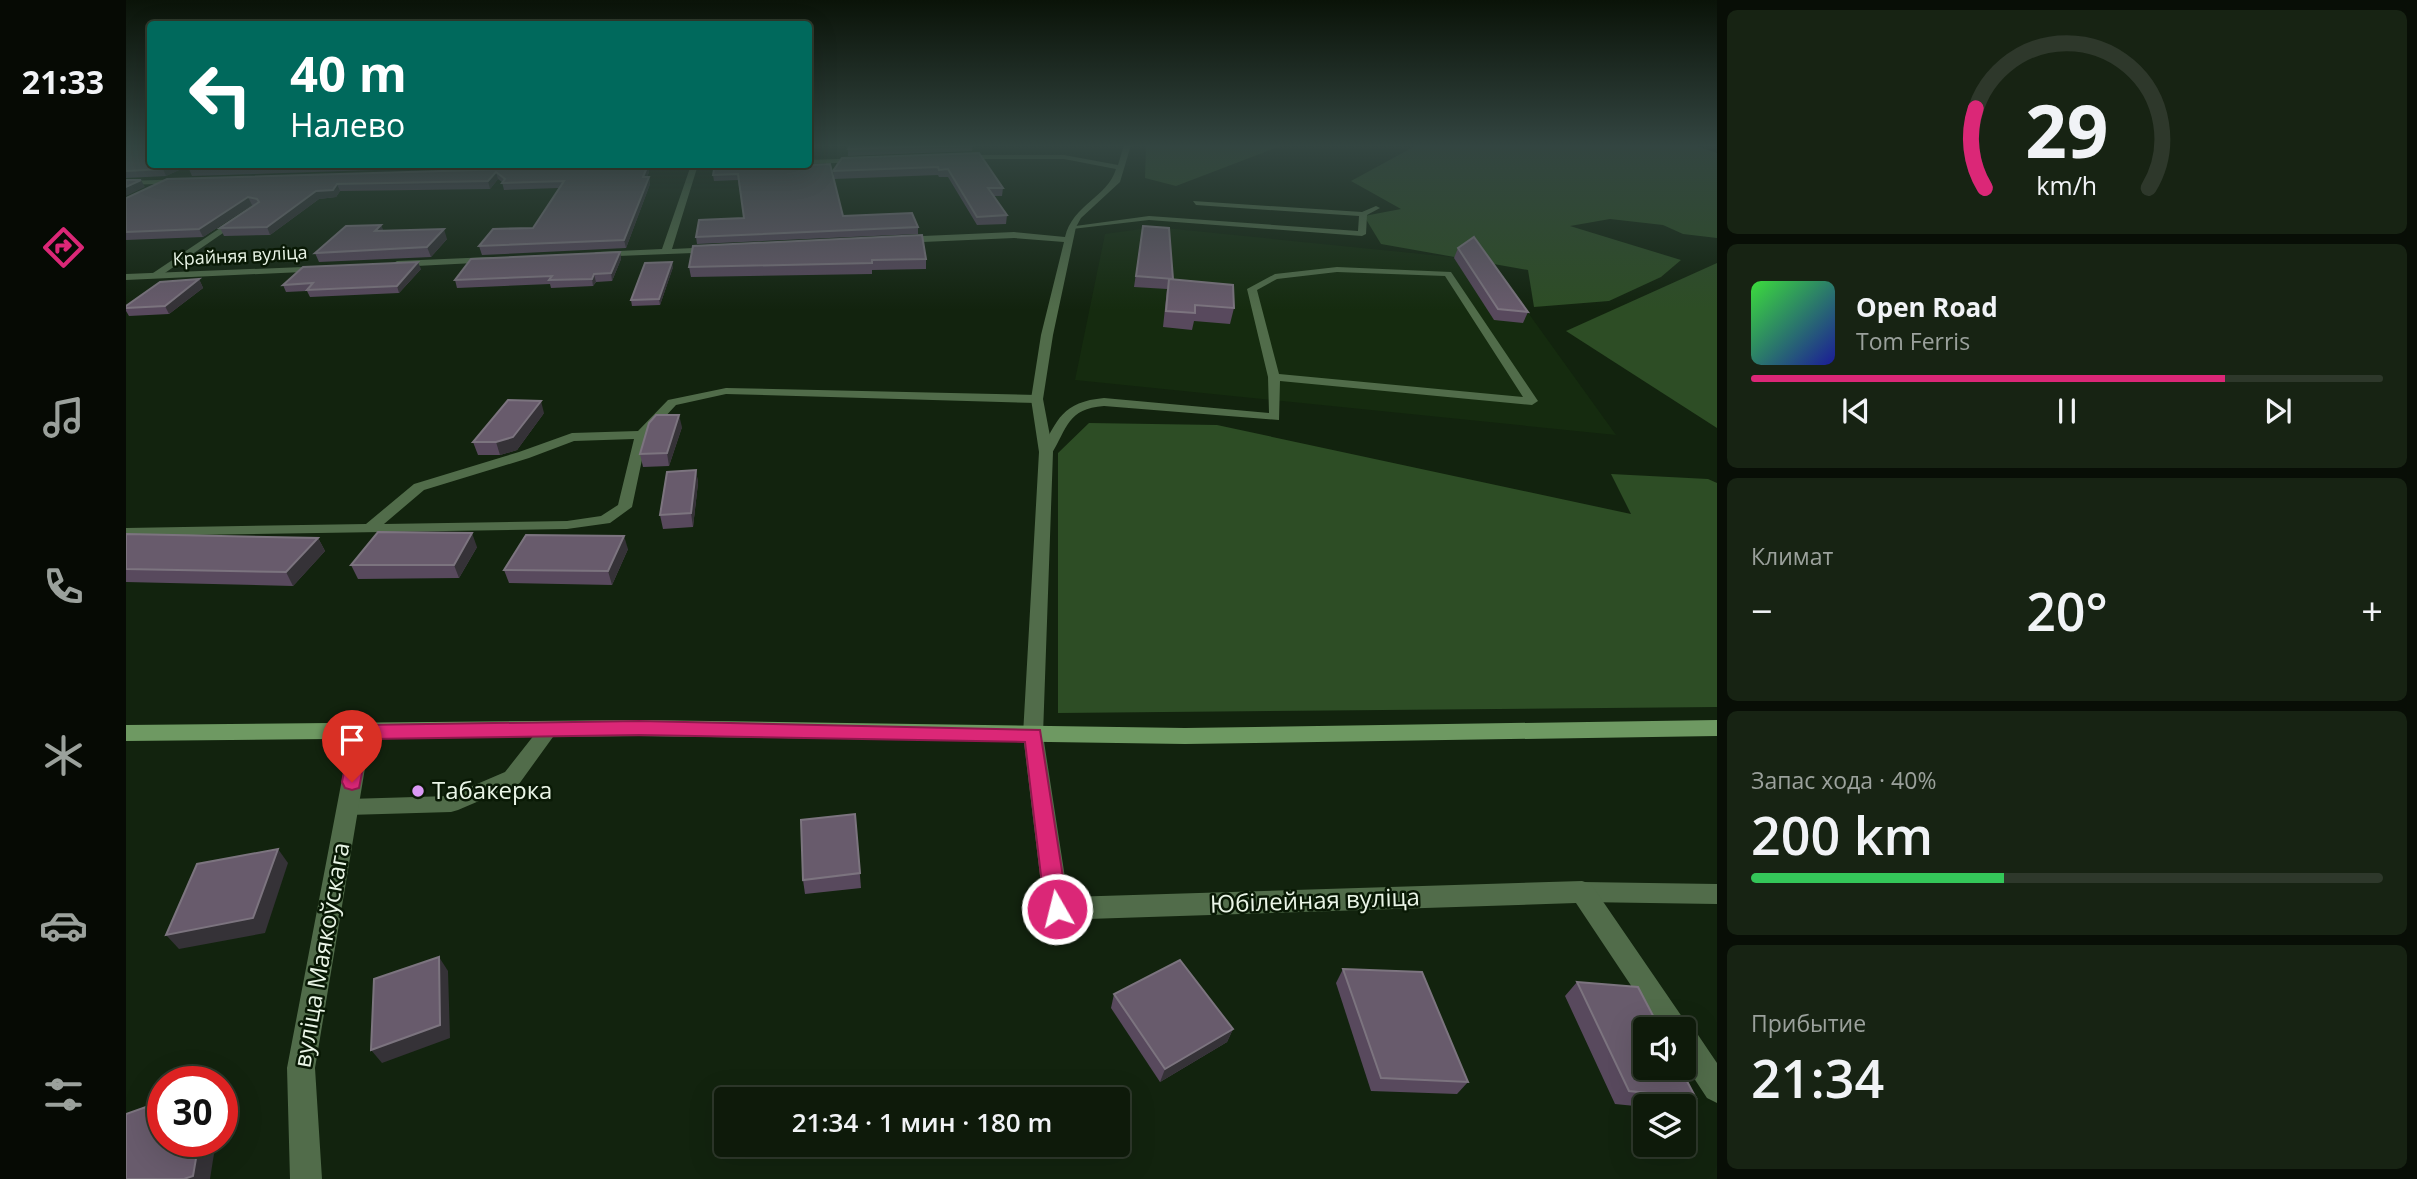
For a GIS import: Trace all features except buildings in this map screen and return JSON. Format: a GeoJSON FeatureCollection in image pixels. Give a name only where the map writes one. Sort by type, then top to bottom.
{"type":"FeatureCollection","features":[{"type":"Feature","properties":{"kind":"main road"},"geometry":{"type":"LineString","coordinates":[[126,733],[639,728],[1033,735],[1717,728]]}},
{"type":"Feature","properties":{"kind":"street"},"geometry":{"type":"LineString","coordinates":[[666,252],[683,200]]}},
{"type":"Feature","properties":{"kind":"street"},"geometry":{"type":"LineString","coordinates":[[1033,735],[1046,452],[1037,399],[1047,334],[1070,234],[1077,217],[1096,200]]}},
{"type":"Feature","properties":{"kind":"street"},"geometry":{"type":"LineString","coordinates":[[895,240],[1070,234]]}},
{"type":"Feature","properties":{"kind":"street"},"geometry":{"type":"LineString","coordinates":[[583,256],[720,249]]}},
{"type":"Feature","properties":{"kind":"street"},"geometry":{"type":"LineString","coordinates":[[390,264],[500,259]]}},
{"type":"Feature","properties":{"kind":"street","name":"Крайняя вуліца"},"geometry":{"type":"LineString","coordinates":[[126,277],[335,267]]}},
{"type":"Feature","properties":{"kind":"street","name":"вуліца Маякоўскага"},"geometry":{"type":"LineString","coordinates":[[306,1179],[301,1068],[361,732]]}},
{"type":"Feature","properties":{"kind":"street","name":"Юбілейная вуліца"},"geometry":{"type":"LineString","coordinates":[[1033,735],[1057,909],[1582,892]]}},
{"type":"Feature","properties":{"kind":"street"},"geometry":{"type":"LineString","coordinates":[[1582,892],[1668,1017]]}},
{"type":"Feature","properties":{"kind":"street"},"geometry":{"type":"LineString","coordinates":[[1696,1056],[1717,1087]]}},
{"type":"Feature","properties":{"kind":"lane"},"geometry":{"type":"LineString","coordinates":[[1196,203],[1363,214],[1376,208]]}},
{"type":"Feature","properties":{"kind":"lane"},"geometry":{"type":"LineString","coordinates":[[1070,234],[1149,218],[1363,234],[1363,214]]}},
{"type":"Feature","properties":{"kind":"lane"},"geometry":{"type":"LineString","coordinates":[[156,275],[245,216]]}},
{"type":"Feature","properties":{"kind":"lane"},"geometry":{"type":"LineString","coordinates":[[1046,452],[1069,410],[1083,403],[1104,402],[1275,417],[1274,377],[1245,288],[1273,277],[1300,272],[1389,270],[1448,274],[1532,401],[1274,377]]}},
{"type":"Feature","properties":{"kind":"lane"},"geometry":{"type":"LineString","coordinates":[[126,532],[567,525],[605,520],[625,507],[641,435],[672,402],[726,391],[1037,399]]}},
{"type":"Feature","properties":{"kind":"lane"},"geometry":{"type":"LineString","coordinates":[[369,528],[419,487],[524,455],[572,437],[641,435]]}},
{"type":"Feature","properties":{"kind":"lane"},"geometry":{"type":"LineString","coordinates":[[348,807],[450,804],[512,778],[549,730]]}},
{"type":"Feature","properties":{"kind":"lane"},"geometry":{"type":"LineString","coordinates":[[1582,892],[1717,894]]}},
{"type":"Feature","properties":{"kind":"shaded area"},"geometry":{"type":"Polygon","coordinates":[[[1385,200],[1717,200],[1717,238],[1683,234],[1663,225],[1610,219],[1570,226],[1681,260],[1661,277],[1609,301],[1534,307],[1528,270],[1381,244],[1364,216],[1401,209],[1385,200]]]}},
{"type":"Feature","properties":{"kind":"shaded area"},"geometry":{"type":"Polygon","coordinates":[[[1155,227],[1491,261],[1616,435],[1075,380],[1105,234],[1155,227]]]}},
{"type":"Feature","properties":{"kind":"shaded area"},"geometry":{"type":"Polygon","coordinates":[[[1717,263],[1717,428],[1566,331],[1717,263]]]}},
{"type":"Feature","properties":{"kind":"shaded area"},"geometry":{"type":"Polygon","coordinates":[[[1089,423],[1217,425],[1631,514],[1611,474],[1708,479],[1717,483],[1717,707],[1058,713],[1058,453],[1089,423]]]}},
{"type":"Feature","properties":{"kind":"place","name":"Табакерка"},"geometry":{"type":"Point","coordinates":[418,791]}},
{"type":"Feature","properties":{"kind":"route"},"geometry":{"type":"LineString","coordinates":[[352,782],[361,732],[639,728],[1033,735],[1057,909]]}}]}
